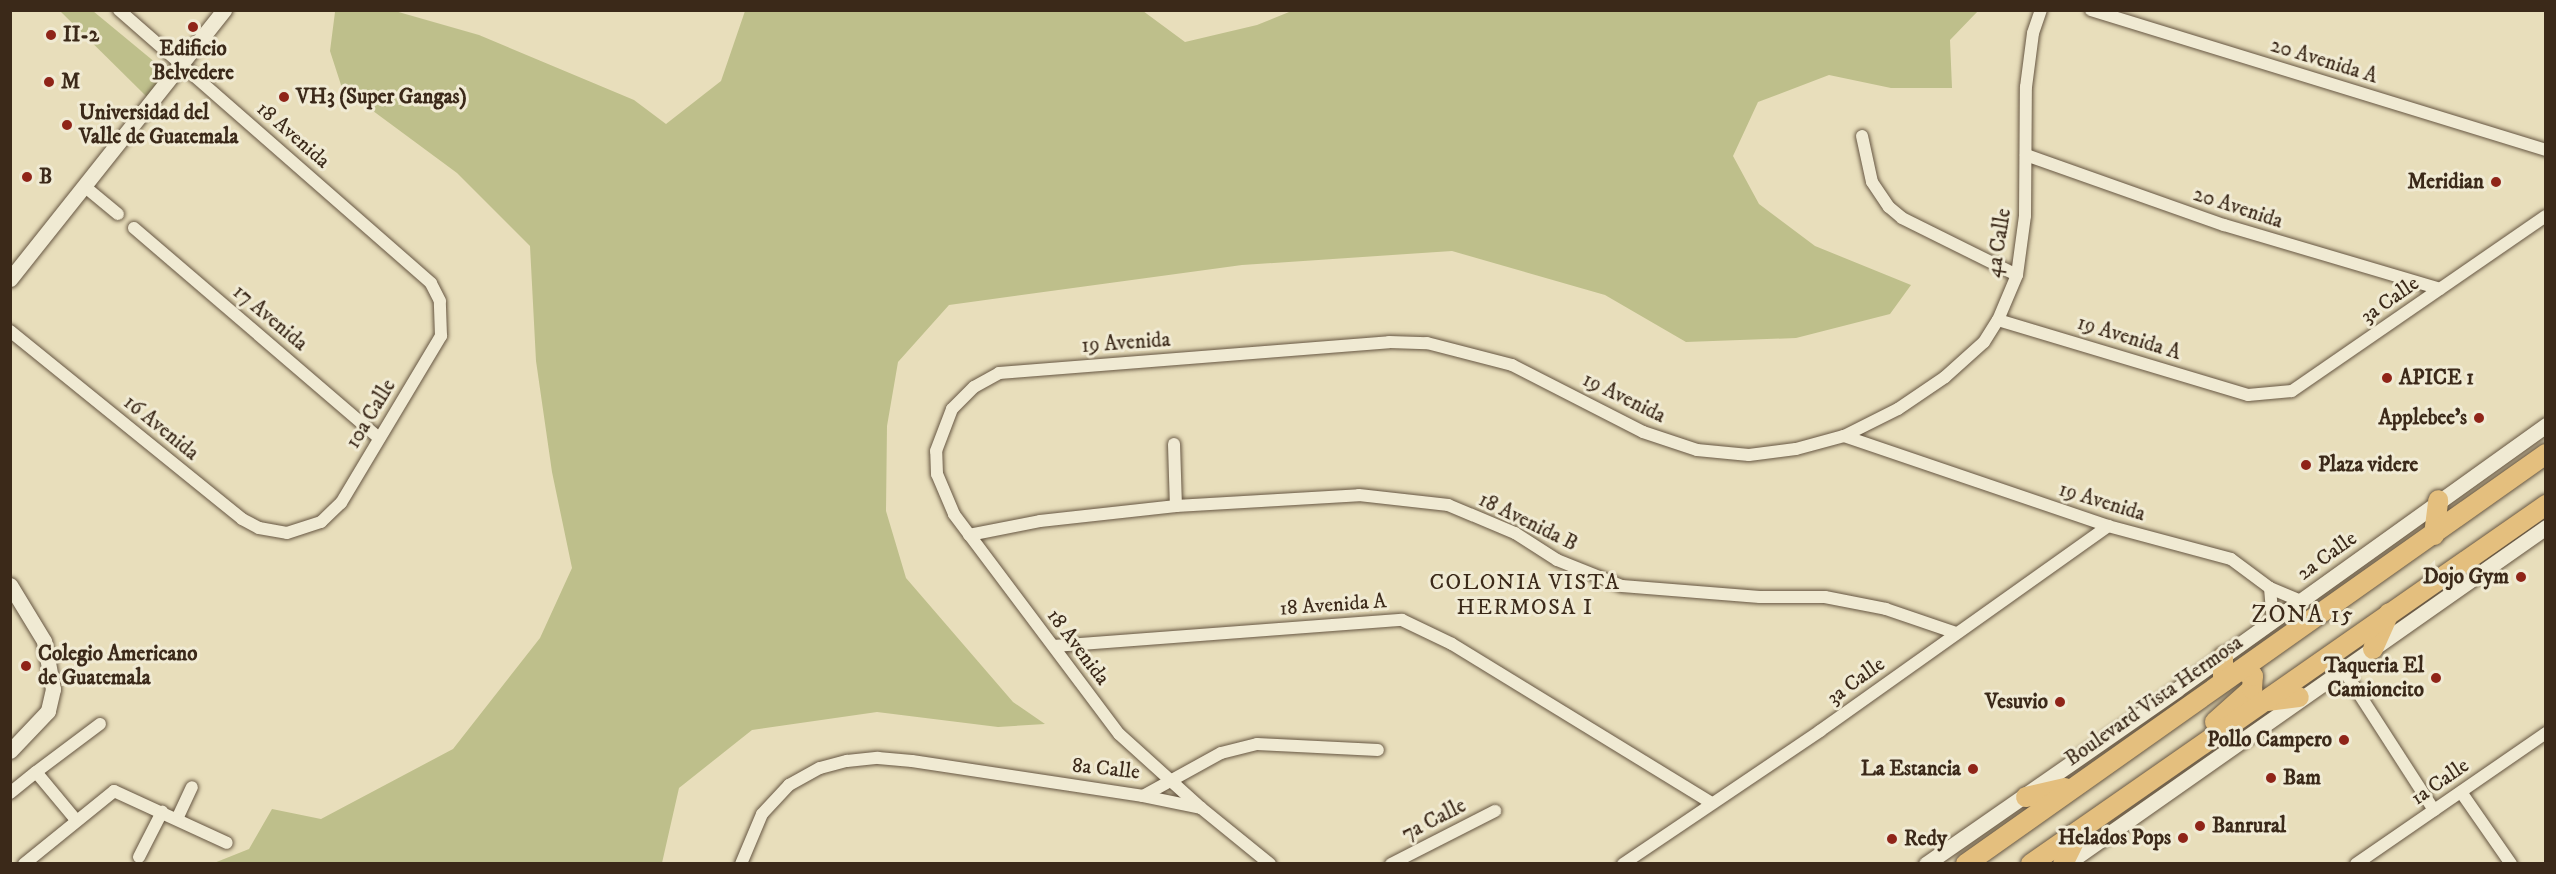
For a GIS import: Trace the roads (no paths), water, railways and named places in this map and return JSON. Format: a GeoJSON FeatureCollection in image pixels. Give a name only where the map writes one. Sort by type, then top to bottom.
{"type":"FeatureCollection","features":[{"type":"Feature","properties":{"kind":"main road","name":"Boulevard Vista Hermosa"},"geometry":{"type":"LineString","coordinates":[[1966,864],[2071,787],[2434,536],[2546,454]]}},
{"type":"Feature","properties":{"kind":"main road"},"geometry":{"type":"LineString","coordinates":[[2434,536],[2438,500]]}},
{"type":"Feature","properties":{"kind":"main road"},"geometry":{"type":"LineString","coordinates":[[2031,864],[2199,744],[2546,505]]}},
{"type":"Feature","properties":{"kind":"main road"},"geometry":{"type":"LineString","coordinates":[[2373,649],[2390,613]]}},
{"type":"Feature","properties":{"kind":"main road"},"geometry":{"type":"LineString","coordinates":[[2223,657],[2223,682]]}},
{"type":"Feature","properties":{"kind":"main road"},"geometry":{"type":"LineString","coordinates":[[2199,744],[2213,724],[2252,689],[2253,676],[2241,670]]}},
{"type":"Feature","properties":{"kind":"main road"},"geometry":{"type":"LineString","coordinates":[[2264,701],[2299,697]]}},
{"type":"Feature","properties":{"kind":"main road"},"geometry":{"type":"LineString","coordinates":[[2026,797],[2071,787]]}},
{"type":"Feature","properties":{"kind":"main road"},"geometry":{"type":"LineString","coordinates":[[1981,864],[2029,829],[2038,813]]}},
{"type":"Feature","properties":{"kind":"main road"},"geometry":{"type":"LineString","coordinates":[[2064,864],[2084,825]]}},
{"type":"Feature","properties":{"kind":"street","name":"18 Avenida"},"geometry":{"type":"LineString","coordinates":[[119,10],[431,283],[437,294]]}},
{"type":"Feature","properties":{"kind":"street"},"geometry":{"type":"LineString","coordinates":[[10,279],[224,10]]}},
{"type":"Feature","properties":{"kind":"street","name":"4a Calle"},"geometry":{"type":"LineString","coordinates":[[1844,436],[1898,409],[1945,377],[1984,342],[1998,320],[2017,275],[2025,216],[2026,87],[2033,33],[2041,10]]}},
{"type":"Feature","properties":{"kind":"street","name":"20 Avenida A"},"geometry":{"type":"LineString","coordinates":[[2091,10],[2546,150]]}},
{"type":"Feature","properties":{"kind":"street"},"geometry":{"type":"LineString","coordinates":[[1862,136],[1872,182],[1889,207],[1902,218],[2017,275]]}},
{"type":"Feature","properties":{"kind":"street","name":"20 Avenida"},"geometry":{"type":"LineString","coordinates":[[2026,155],[2224,225],[2440,289]]}},
{"type":"Feature","properties":{"kind":"street"},"geometry":{"type":"LineString","coordinates":[[84,186],[118,214]]}},
{"type":"Feature","properties":{"kind":"street","name":"3a Calle"},"geometry":{"type":"LineString","coordinates":[[2248,395],[2292,391],[2546,216]]}},
{"type":"Feature","properties":{"kind":"street","name":"17 Avenida"},"geometry":{"type":"LineString","coordinates":[[134,228],[379,438]]}},
{"type":"Feature","properties":{"kind":"street","name":"10a Calle"},"geometry":{"type":"LineString","coordinates":[[297,531],[332,513],[441,336],[437,294]]}},
{"type":"Feature","properties":{"kind":"street","name":"19 Avenida A"},"geometry":{"type":"LineString","coordinates":[[1998,320],[2248,395]]}},
{"type":"Feature","properties":{"kind":"street","name":"16 Avenida"},"geometry":{"type":"LineString","coordinates":[[10,331],[242,519],[275,532],[297,531]]}},
{"type":"Feature","properties":{"kind":"street","name":"19 Avenida"},"geometry":{"type":"LineString","coordinates":[[952,409],[974,387],[999,373],[1389,342],[1427,343],[1512,365],[1643,432],[1697,450],[1749,455],[1796,449],[1844,436],[2109,526],[2231,559],[2270,588],[2300,601]]}},
{"type":"Feature","properties":{"kind":"street","name":"18 Avenida"},"geometry":{"type":"LineString","coordinates":[[952,409],[936,451],[937,474],[942,494],[969,535],[1119,734],[1201,808],[1270,864]]}},
{"type":"Feature","properties":{"kind":"street","name":"2a Calle"},"geometry":{"type":"LineString","coordinates":[[1926,864],[2026,797],[2438,500],[2546,425]]}},
{"type":"Feature","properties":{"kind":"street"},"geometry":{"type":"LineString","coordinates":[[1174,444],[1176,506]]}},
{"type":"Feature","properties":{"kind":"street","name":"18 Avenida B"},"geometry":{"type":"LineString","coordinates":[[969,535],[1040,521],[1176,506],[1359,495],[1448,505],[1515,533],[1557,560],[1622,586],[1760,597],[1825,597],[1886,609],[1956,633]]}},
{"type":"Feature","properties":{"kind":"street","name":"3a Calle"},"geometry":{"type":"LineString","coordinates":[[1623,864],[1710,802],[1820,731],[2109,526]]}},
{"type":"Feature","properties":{"kind":"street"},"geometry":{"type":"LineString","coordinates":[[2064,864],[2299,697],[2373,649],[2546,527]]}},
{"type":"Feature","properties":{"kind":"street"},"geometry":{"type":"LineString","coordinates":[[10,585],[44,640],[53,689],[48,711],[10,751]]}},
{"type":"Feature","properties":{"kind":"street"},"geometry":{"type":"LineString","coordinates":[[2270,588],[2273,621]]}},
{"type":"Feature","properties":{"kind":"street","name":"18 Avenida A"},"geometry":{"type":"LineString","coordinates":[[1054,646],[1402,620],[1452,645],[1710,802]]}},
{"type":"Feature","properties":{"kind":"street"},"geometry":{"type":"LineString","coordinates":[[2343,669],[2434,810]]}},
{"type":"Feature","properties":{"kind":"street"},"geometry":{"type":"LineString","coordinates":[[10,793],[100,724]]}},
{"type":"Feature","properties":{"kind":"street","name":"1a Calle"},"geometry":{"type":"LineString","coordinates":[[2357,863],[2546,733]]}},
{"type":"Feature","properties":{"kind":"street","name":"8a Calle"},"geometry":{"type":"LineString","coordinates":[[741,864],[743,851],[762,814],[789,785],[820,768],[878,758],[1143,796],[1221,753],[1257,744],[1378,750]]}},
{"type":"Feature","properties":{"kind":"street"},"geometry":{"type":"LineString","coordinates":[[36,772],[76,820]]}},
{"type":"Feature","properties":{"kind":"street"},"geometry":{"type":"LineString","coordinates":[[177,819],[192,787]]}},
{"type":"Feature","properties":{"kind":"street"},"geometry":{"type":"LineString","coordinates":[[24,864],[114,791],[227,843]]}},
{"type":"Feature","properties":{"kind":"street"},"geometry":{"type":"LineString","coordinates":[[2460,792],[2511,864]]}},
{"type":"Feature","properties":{"kind":"street"},"geometry":{"type":"LineString","coordinates":[[1143,796],[1201,808]]}},
{"type":"Feature","properties":{"kind":"street","name":"7a Calle"},"geometry":{"type":"LineString","coordinates":[[1391,864],[1495,811]]}},
{"type":"Feature","properties":{"kind":"street"},"geometry":{"type":"LineString","coordinates":[[139,857],[162,812]]}},
{"type":"Feature","properties":{"kind":"place","name":"Edificio Belvedere"},"geometry":{"type":"Point","coordinates":[193,27]}},
{"type":"Feature","properties":{"kind":"place","name":"II-2"},"geometry":{"type":"Point","coordinates":[51,35]}},
{"type":"Feature","properties":{"kind":"place","name":"M"},"geometry":{"type":"Point","coordinates":[49,82]}},
{"type":"Feature","properties":{"kind":"place","name":"VH3 (Super Gangas)"},"geometry":{"type":"Point","coordinates":[284,97]}},
{"type":"Feature","properties":{"kind":"place","name":"Universidad del Valle de Guatemala"},"geometry":{"type":"Point","coordinates":[67,125]}},
{"type":"Feature","properties":{"kind":"place","name":"B"},"geometry":{"type":"Point","coordinates":[27,177]}},
{"type":"Feature","properties":{"kind":"place","name":"Meridian"},"geometry":{"type":"Point","coordinates":[2496,182]}},
{"type":"Feature","properties":{"kind":"place","name":"APICE 1"},"geometry":{"type":"Point","coordinates":[2387,378]}},
{"type":"Feature","properties":{"kind":"place","name":"Applebee's"},"geometry":{"type":"Point","coordinates":[2479,418]}},
{"type":"Feature","properties":{"kind":"place","name":"Plaza videre"},"geometry":{"type":"Point","coordinates":[2306,465]}},
{"type":"Feature","properties":{"kind":"place","name":"Dojo Gym"},"geometry":{"type":"Point","coordinates":[2521,577]}},
{"type":"Feature","properties":{"kind":"place","name":"Colegio Americano de Guatemala"},"geometry":{"type":"Point","coordinates":[26,666]}},
{"type":"Feature","properties":{"kind":"place","name":"Taqueria El Camioncito"},"geometry":{"type":"Point","coordinates":[2436,678]}},
{"type":"Feature","properties":{"kind":"place","name":"Vesuvio"},"geometry":{"type":"Point","coordinates":[2060,702]}},
{"type":"Feature","properties":{"kind":"place","name":"Pollo Campero"},"geometry":{"type":"Point","coordinates":[2344,740]}},
{"type":"Feature","properties":{"kind":"place","name":"La Estancia"},"geometry":{"type":"Point","coordinates":[1973,769]}},
{"type":"Feature","properties":{"kind":"place","name":"Bam"},"geometry":{"type":"Point","coordinates":[2271,778]}},
{"type":"Feature","properties":{"kind":"place","name":"Banrural"},"geometry":{"type":"Point","coordinates":[2200,826]}},
{"type":"Feature","properties":{"kind":"place","name":"Helados Pops"},"geometry":{"type":"Point","coordinates":[2183,838]}},
{"type":"Feature","properties":{"kind":"place","name":"Redy"},"geometry":{"type":"Point","coordinates":[1892,839]}},
{"type":"Feature","properties":{"kind":"district","name":"COLONIA VISTA HERMOSA I"},"geometry":{"type":"Point","coordinates":[1525,594]}},
{"type":"Feature","properties":{"kind":"district","name":"ZONA 15"},"geometry":{"type":"Point","coordinates":[2303,616]}}]}
